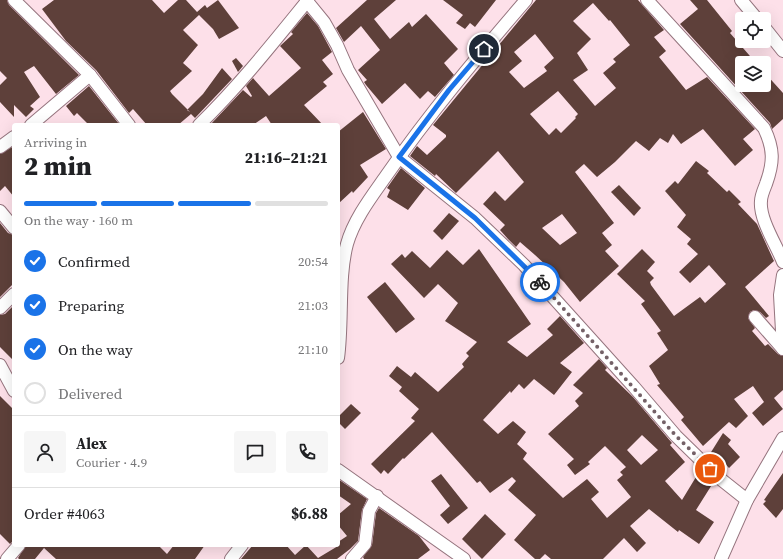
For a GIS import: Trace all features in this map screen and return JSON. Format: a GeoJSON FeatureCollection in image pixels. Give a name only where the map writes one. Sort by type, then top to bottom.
{"type":"FeatureCollection","features":[{"type":"Feature","properties":{"kind":"street"},"geometry":{"type":"LineString","coordinates":[[14,0],[90,75],[127,123]]}},
{"type":"Feature","properties":{"kind":"street"},"geometry":{"type":"LineString","coordinates":[[201,123],[230,95],[270,48],[307,0],[324,22],[337,45],[348,70],[399,157],[475,218],[524,265],[676,436],[718,477],[747,500]]}},
{"type":"Feature","properties":{"kind":"street"},"geometry":{"type":"LineString","coordinates":[[340,295],[347,243],[356,223],[399,157],[449,90],[526,0]]}},
{"type":"Feature","properties":{"kind":"street"},"geometry":{"type":"LineString","coordinates":[[647,0],[764,128],[768,136],[773,164],[761,201],[761,208],[768,229],[783,262]]}},
{"type":"Feature","properties":{"kind":"street"},"geometry":{"type":"LineString","coordinates":[[741,0],[751,12]]}},
{"type":"Feature","properties":{"kind":"street"},"geometry":{"type":"LineString","coordinates":[[771,35],[783,50]]}},
{"type":"Feature","properties":{"kind":"street"},"geometry":{"type":"LineString","coordinates":[[33,123],[90,75]]}},
{"type":"Feature","properties":{"kind":"street"},"geometry":{"type":"LineString","coordinates":[[0,147],[12,138]]}},
{"type":"Feature","properties":{"kind":"street"},"geometry":{"type":"LineString","coordinates":[[0,211],[12,226]]}},
{"type":"Feature","properties":{"kind":"street"},"geometry":{"type":"LineString","coordinates":[[783,276],[780,302],[783,349]]}},
{"type":"Feature","properties":{"kind":"street"},"geometry":{"type":"LineString","coordinates":[[0,308],[12,296]]}},
{"type":"Feature","properties":{"kind":"street"},"geometry":{"type":"LineString","coordinates":[[755,317],[783,349]]}},
{"type":"Feature","properties":{"kind":"street"},"geometry":{"type":"LineString","coordinates":[[0,365],[12,387]]}},
{"type":"Feature","properties":{"kind":"street"},"geometry":{"type":"LineString","coordinates":[[720,559],[747,500],[783,438]]}},
{"type":"Feature","properties":{"kind":"street"},"geometry":{"type":"LineString","coordinates":[[340,471],[377,496],[464,559]]}},
{"type":"Feature","properties":{"kind":"street"},"geometry":{"type":"LineString","coordinates":[[352,559],[365,544],[369,511],[377,496]]}},
{"type":"Feature","properties":{"kind":"street"},"geometry":{"type":"LineString","coordinates":[[7,559],[17,547]]}},
{"type":"Feature","properties":{"kind":"street"},"geometry":{"type":"LineString","coordinates":[[231,559],[240,547]]}},
{"type":"Feature","properties":{"kind":"building"},"geometry":{"type":"Polygon","coordinates":[[[0,0],[7,0],[9,5],[79,75],[56,94],[34,66],[24,72],[40,97],[30,106],[34,109],[26,117],[14,105],[14,117],[0,102],[0,85],[7,78],[0,71],[0,0]]]}},
{"type":"Feature","properties":{"kind":"building"},"geometry":{"type":"Polygon","coordinates":[[[54,0],[152,0],[164,13],[178,0],[186,0],[197,12],[205,5],[207,8],[218,0],[239,28],[219,39],[213,29],[199,15],[183,30],[198,45],[183,63],[192,71],[170,91],[188,110],[203,94],[222,68],[232,79],[195,118],[191,114],[180,123],[145,123],[133,109],[129,113],[96,70],[66,41],[42,9],[54,0]]]}},
{"type":"Feature","properties":{"kind":"building"},"geometry":{"type":"Polygon","coordinates":[[[367,0],[396,0],[374,19],[390,39],[409,22],[412,27],[426,14],[458,49],[444,63],[454,75],[435,97],[428,91],[420,99],[405,83],[382,104],[366,85],[364,82],[367,80],[358,70],[380,50],[361,26],[344,42],[336,28],[367,0]]]}},
{"type":"Feature","properties":{"kind":"building"},"geometry":{"type":"Polygon","coordinates":[[[443,0],[496,0],[475,27],[470,23],[465,29],[456,23],[463,15],[443,0]]]}},
{"type":"Feature","properties":{"kind":"building"},"geometry":{"type":"Polygon","coordinates":[[[536,0],[638,0],[664,30],[654,37],[666,51],[659,57],[686,90],[707,77],[755,129],[743,139],[753,150],[735,166],[703,129],[681,144],[673,134],[668,143],[660,138],[649,151],[636,141],[597,177],[584,164],[575,172],[614,223],[602,233],[612,245],[605,251],[619,266],[580,302],[564,282],[535,255],[520,242],[516,247],[508,239],[500,230],[505,225],[483,204],[495,191],[505,201],[524,182],[498,151],[456,193],[436,174],[435,176],[410,156],[417,146],[427,155],[446,137],[446,135],[433,125],[536,0]],[[593,3],[573,21],[591,39],[577,53],[588,70],[573,80],[595,106],[616,88],[603,73],[616,62],[613,59],[630,45],[610,20],[609,21],[593,3]],[[535,34],[514,52],[522,61],[509,72],[524,88],[547,71],[544,67],[554,58],[535,34]],[[558,91],[530,114],[549,135],[556,128],[561,133],[578,114],[558,91]],[[562,214],[542,228],[560,245],[577,233],[562,214]]]}},
{"type":"Feature","properties":{"kind":"building"},"geometry":{"type":"Polygon","coordinates":[[[690,0],[707,0],[732,31],[730,33],[735,39],[735,48],[743,48],[750,56],[735,56],[735,84],[680,24],[698,9],[690,0]]]}},
{"type":"Feature","properties":{"kind":"building"},"geometry":{"type":"Polygon","coordinates":[[[307,13],[318,26],[332,52],[322,60],[333,74],[323,82],[327,86],[304,105],[321,123],[271,123],[266,116],[256,123],[212,123],[243,90],[251,97],[252,96],[246,86],[253,78],[269,96],[301,68],[280,46],[293,34],[291,32],[307,13]]]}},
{"type":"Feature","properties":{"kind":"building"},"geometry":{"type":"Polygon","coordinates":[[[236,58],[243,66],[238,72],[232,61],[236,58]]]}},
{"type":"Feature","properties":{"kind":"building"},"geometry":{"type":"Polygon","coordinates":[[[771,80],[783,93],[783,119],[772,129],[770,123],[742,92],[771,92],[771,80]]]}},
{"type":"Feature","properties":{"kind":"building"},"geometry":{"type":"Polygon","coordinates":[[[89,86],[118,123],[87,123],[77,113],[74,116],[66,106],[89,86]]]}},
{"type":"Feature","properties":{"kind":"building"},"geometry":{"type":"Polygon","coordinates":[[[363,112],[386,149],[360,165],[368,177],[353,193],[352,191],[340,202],[340,130],[363,112]]]}},
{"type":"Feature","properties":{"kind":"building"},"geometry":{"type":"Polygon","coordinates":[[[12,147],[12,195],[5,186],[0,191],[0,154],[12,147]]]}},
{"type":"Feature","properties":{"kind":"building"},"geometry":{"type":"Polygon","coordinates":[[[696,161],[709,171],[707,173],[727,192],[729,190],[741,202],[738,204],[757,224],[774,261],[745,287],[769,316],[766,318],[760,312],[754,310],[750,312],[748,318],[755,328],[752,331],[765,346],[768,344],[778,354],[783,356],[783,390],[774,398],[783,409],[763,426],[752,413],[764,402],[753,386],[734,399],[748,416],[736,428],[729,422],[703,446],[681,420],[684,417],[657,385],[660,384],[649,366],[668,350],[657,333],[661,331],[641,304],[645,301],[617,274],[642,249],[655,262],[647,271],[654,278],[650,282],[651,285],[674,316],[700,297],[705,303],[726,284],[709,265],[690,283],[679,272],[698,254],[687,244],[691,239],[677,227],[686,215],[665,191],[675,181],[678,184],[696,161]]]}},
{"type":"Feature","properties":{"kind":"building"},"geometry":{"type":"Polygon","coordinates":[[[401,168],[425,188],[408,210],[387,197],[390,190],[387,188],[401,168]]]}},
{"type":"Feature","properties":{"kind":"building"},"geometry":{"type":"Polygon","coordinates":[[[619,185],[641,208],[634,216],[611,192],[619,185]]]}},
{"type":"Feature","properties":{"kind":"building"},"geometry":{"type":"Polygon","coordinates":[[[449,213],[459,221],[442,240],[433,231],[449,213]]]}},
{"type":"Feature","properties":{"kind":"building"},"geometry":{"type":"Polygon","coordinates":[[[0,223],[8,233],[12,234],[12,285],[0,297],[0,223]]]}},
{"type":"Feature","properties":{"kind":"building"},"geometry":{"type":"Polygon","coordinates":[[[479,249],[531,324],[507,342],[527,357],[553,335],[547,329],[560,316],[584,343],[560,363],[572,372],[554,395],[534,379],[524,389],[519,384],[511,393],[510,391],[483,420],[498,434],[513,421],[526,432],[517,444],[527,453],[523,459],[563,498],[587,479],[599,492],[591,499],[607,518],[631,497],[617,480],[623,475],[620,472],[626,467],[605,446],[588,462],[590,464],[575,475],[567,465],[574,459],[548,434],[579,406],[575,401],[583,393],[573,385],[599,359],[607,368],[605,370],[633,397],[672,443],[670,445],[685,462],[665,481],[682,500],[699,472],[713,483],[696,510],[714,522],[699,544],[679,530],[678,532],[649,509],[630,526],[646,543],[637,552],[624,538],[603,559],[551,559],[545,554],[540,559],[535,559],[514,540],[536,515],[508,490],[516,481],[512,477],[490,493],[480,481],[477,483],[432,432],[404,459],[403,458],[388,474],[384,470],[381,474],[371,464],[415,421],[411,418],[419,409],[399,391],[402,387],[389,376],[397,366],[411,377],[415,372],[438,392],[464,367],[462,364],[469,356],[466,353],[477,342],[445,321],[458,303],[438,284],[424,298],[391,264],[402,254],[405,258],[412,251],[430,268],[447,250],[463,265],[479,249]],[[642,435],[627,450],[641,465],[658,450],[642,435]]]}},
{"type":"Feature","properties":{"kind":"building"},"geometry":{"type":"Polygon","coordinates":[[[385,282],[415,319],[396,333],[367,297],[385,282]]]}},
{"type":"Feature","properties":{"kind":"building"},"geometry":{"type":"Polygon","coordinates":[[[12,307],[12,359],[0,347],[0,315],[5,314],[12,307]]]}},
{"type":"Feature","properties":{"kind":"building"},"geometry":{"type":"Polygon","coordinates":[[[0,396],[12,408],[12,542],[10,544],[0,534],[0,396]]]}},
{"type":"Feature","properties":{"kind":"building"},"geometry":{"type":"Polygon","coordinates":[[[351,404],[361,413],[345,429],[340,424],[340,415],[351,404]]]}},
{"type":"Feature","properties":{"kind":"building"},"geometry":{"type":"Polygon","coordinates":[[[723,433],[731,440],[728,444],[740,457],[729,468],[718,456],[714,462],[708,457],[723,433]]]}},
{"type":"Feature","properties":{"kind":"building"},"geometry":{"type":"Polygon","coordinates":[[[783,473],[783,509],[776,518],[763,504],[766,501],[764,500],[783,473]]]}},
{"type":"Feature","properties":{"kind":"building"},"geometry":{"type":"Polygon","coordinates":[[[441,474],[468,508],[448,524],[440,515],[450,506],[431,481],[441,474]]]}},
{"type":"Feature","properties":{"kind":"building"},"geometry":{"type":"Polygon","coordinates":[[[340,480],[367,499],[362,510],[358,541],[337,559],[241,559],[251,547],[288,547],[295,555],[304,547],[308,547],[318,558],[336,547],[340,547],[340,541],[347,536],[340,527],[340,513],[351,504],[340,496],[340,480]]]}},
{"type":"Feature","properties":{"kind":"building"},"geometry":{"type":"Polygon","coordinates":[[[379,508],[419,536],[430,550],[418,559],[364,559],[363,557],[372,545],[376,513],[379,508]]]}},
{"type":"Feature","properties":{"kind":"building"},"geometry":{"type":"Polygon","coordinates":[[[485,514],[506,534],[482,559],[462,539],[485,514]]]}},
{"type":"Feature","properties":{"kind":"building"},"geometry":{"type":"Polygon","coordinates":[[[25,547],[160,547],[167,554],[172,547],[204,547],[195,559],[56,559],[44,548],[35,559],[18,558],[25,547]]]}},
{"type":"Feature","properties":{"kind":"way so far"},"geometry":{"type":"LineString","coordinates":[[540,282],[676,436],[710,469]]}},
{"type":"Feature","properties":{"kind":"route"},"geometry":{"type":"LineString","coordinates":[[484,49],[449,90],[399,157],[475,218],[540,282]]}}]}
